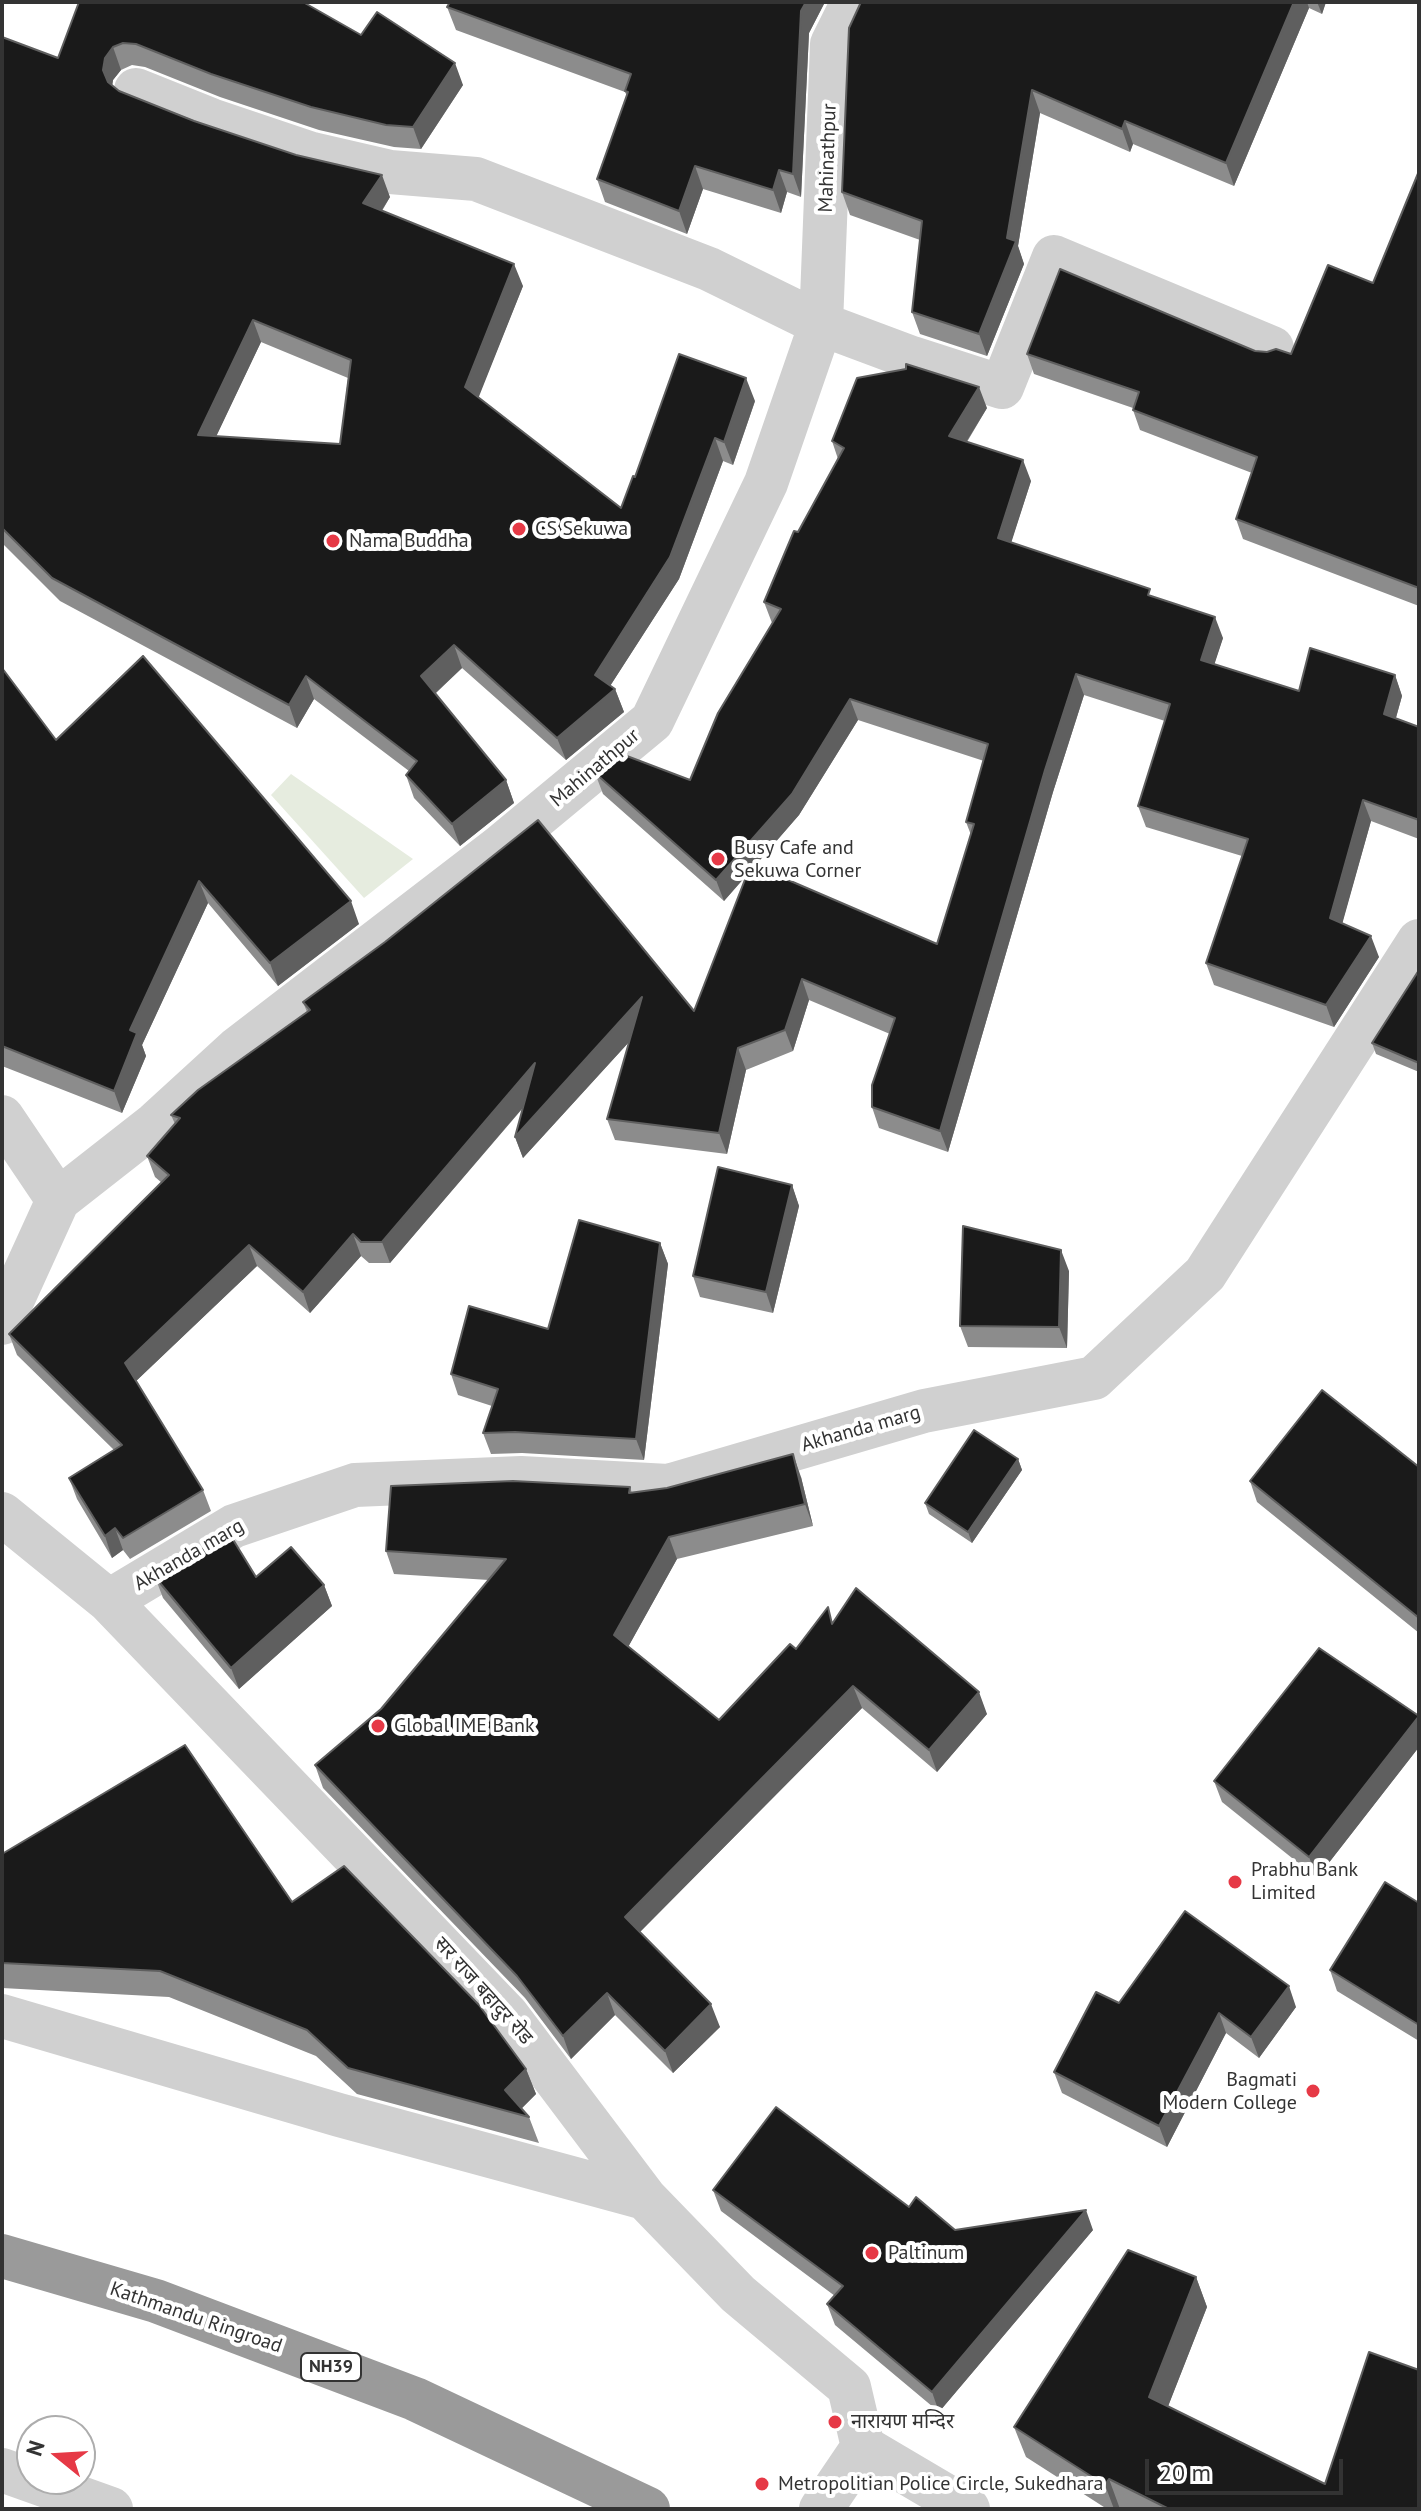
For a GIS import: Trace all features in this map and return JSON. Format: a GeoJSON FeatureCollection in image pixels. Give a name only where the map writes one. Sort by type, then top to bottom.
{"type":"FeatureCollection","features":[{"type":"Feature","properties":{"kind":"highway","name":"Kathmandu Ringroad"},"geometry":{"type":"LineString","coordinates":[[2,2256],[156,2301],[415,2399],[648,2509]]}},
{"type":"Feature","properties":{"kind":"street","name":"Mahinathpur"},"geometry":{"type":"LineString","coordinates":[[58,1200],[155,1124],[237,1049],[500,847],[652,721],[766,483],[821,324],[832,44],[853,2]]}},
{"type":"Feature","properties":{"kind":"street"},"geometry":{"type":"LineString","coordinates":[[136,90],[211,120],[312,154],[390,172],[476,179],[709,269],[821,324],[1002,387],[1054,257],[1272,348]]}},
{"type":"Feature","properties":{"kind":"street","name":"Akhanda marg"},"geometry":{"type":"LineString","coordinates":[[109,1601],[234,1526],[355,1485],[521,1478],[668,1486],[924,1411],[1094,1378],[1205,1274],[1419,941]]}},
{"type":"Feature","properties":{"kind":"street"},"geometry":{"type":"LineString","coordinates":[[2,1117],[58,1200],[2,1323]]}},
{"type":"Feature","properties":{"kind":"street","name":"सर राज बहादुर रोड"},"geometry":{"type":"LineString","coordinates":[[2,1514],[109,1601],[498,2005],[540,2056],[645,2198],[738,2294],[849,2387],[863,2447]]}},
{"type":"Feature","properties":{"kind":"street"},"geometry":{"type":"LineString","coordinates":[[2,2016],[339,2115],[645,2198]]}},
{"type":"Feature","properties":{"kind":"street"},"geometry":{"type":"LineString","coordinates":[[821,2509],[863,2447],[968,2509]]}},
{"type":"Feature","properties":{"kind":"street"},"geometry":{"type":"LineString","coordinates":[[2,2470],[111,2509]]}},
{"type":"Feature","properties":{"kind":"shaded area"},"geometry":{"type":"Polygon","coordinates":[[[291,774],[413,859],[364,898],[271,795],[291,774]]]}},
{"type":"Feature","properties":{"kind":"building"},"geometry":{"type":"Polygon","coordinates":[[[79,2],[303,2],[361,35],[377,12],[455,63],[413,127],[386,125],[311,107],[211,74],[136,44],[123,43],[113,47],[105,58],[103,70],[108,82],[119,91],[194,121],[296,155],[382,175],[363,203],[514,264],[465,387],[621,508],[679,354],[746,378],[724,442],[715,438],[670,557],[595,675],[615,689],[557,738],[454,645],[421,676],[506,780],[452,824],[406,775],[417,761],[306,676],[289,705],[52,578],[2,528],[2,37],[58,58],[79,2]],[[253,320],[198,435],[340,444],[351,360],[253,320]]]}},
{"type":"Feature","properties":{"kind":"building"},"geometry":{"type":"Polygon","coordinates":[[[450,2],[806,2],[801,11],[793,174],[779,170],[773,190],[695,166],[679,211],[597,179],[628,92],[625,91],[631,74],[447,7],[450,2]]]}},
{"type":"Feature","properties":{"kind":"building"},"geometry":{"type":"Polygon","coordinates":[[[861,2],[1294,2],[1226,163],[1125,121],[1122,129],[1032,90],[1007,238],[1016,241],[979,334],[912,312],[922,221],[842,192],[849,28],[861,2]]]}},
{"type":"Feature","properties":{"kind":"building"},"geometry":{"type":"Polygon","coordinates":[[[1419,171],[1419,588],[1236,519],[1257,457],[1133,410],[1139,392],[1027,354],[1060,269],[1255,351],[1276,349],[1291,354],[1328,265],[1373,283],[1419,171]]]}},
{"type":"Feature","properties":{"kind":"building"},"geometry":{"type":"Polygon","coordinates":[[[906,364],[979,387],[949,436],[1023,460],[998,538],[1150,589],[1148,595],[1215,617],[1201,660],[1299,691],[1310,648],[1395,675],[1384,714],[1419,727],[1419,820],[1363,800],[1330,918],[1371,936],[1326,1005],[1206,963],[1248,839],[1138,806],[1170,704],[1076,674],[940,1131],[872,1107],[872,1085],[895,1018],[802,979],[785,1030],[738,1048],[719,1133],[607,1119],[642,997],[515,1137],[535,1063],[382,1242],[361,1242],[353,1234],[303,1292],[249,1245],[125,1363],[203,1490],[123,1538],[115,1528],[105,1536],[69,1478],[122,1445],[9,1334],[169,1175],[147,1156],[180,1118],[171,1115],[198,1090],[310,1010],[303,1002],[385,942],[538,820],[694,1011],[751,864],[937,944],[974,824],[966,822],[988,744],[850,699],[792,794],[716,880],[595,773],[619,753],[690,780],[718,713],[781,609],[764,602],[794,531],[798,532],[844,448],[832,441],[857,378],[906,369],[906,364]]]}},
{"type":"Feature","properties":{"kind":"building"},"geometry":{"type":"Polygon","coordinates":[[[143,656],[351,901],[270,963],[199,881],[130,1030],[137,1033],[114,1091],[2,1046],[2,668],[56,740],[143,656]]]}},
{"type":"Feature","properties":{"kind":"building"},"geometry":{"type":"Polygon","coordinates":[[[1419,970],[1419,1063],[1372,1043],[1419,970]]]}},
{"type":"Feature","properties":{"kind":"building"},"geometry":{"type":"Polygon","coordinates":[[[718,1167],[792,1185],[766,1292],[693,1276],[718,1167]]]}},
{"type":"Feature","properties":{"kind":"building"},"geometry":{"type":"Polygon","coordinates":[[[579,1220],[660,1243],[636,1439],[483,1433],[498,1389],[451,1374],[469,1306],[548,1329],[579,1220]]]}},
{"type":"Feature","properties":{"kind":"building"},"geometry":{"type":"Polygon","coordinates":[[[963,1226],[1061,1250],[1059,1327],[960,1326],[963,1226]]]}},
{"type":"Feature","properties":{"kind":"building"},"geometry":{"type":"Polygon","coordinates":[[[1322,1390],[1419,1467],[1419,1618],[1250,1481],[1322,1390]]]}},
{"type":"Feature","properties":{"kind":"building"},"geometry":{"type":"Polygon","coordinates":[[[974,1430],[1018,1459],[968,1532],[925,1503],[974,1430]]]}},
{"type":"Feature","properties":{"kind":"building"},"geometry":{"type":"Polygon","coordinates":[[[793,1454],[805,1504],[669,1537],[614,1635],[719,1720],[790,1644],[796,1649],[828,1607],[832,1624],[856,1588],[979,1692],[929,1750],[853,1686],[625,1917],[711,2004],[665,2051],[607,1993],[563,2036],[517,1976],[315,1765],[381,1709],[506,1559],[386,1551],[391,1486],[513,1481],[630,1487],[629,1493],[667,1488],[793,1454]]]}},
{"type":"Feature","properties":{"kind":"building"},"geometry":{"type":"Polygon","coordinates":[[[229,1533],[256,1577],[291,1547],[324,1585],[231,1668],[155,1577],[229,1533]]]}},
{"type":"Feature","properties":{"kind":"building"},"geometry":{"type":"Polygon","coordinates":[[[1319,1648],[1419,1716],[1309,1857],[1214,1781],[1319,1648]]]}},
{"type":"Feature","properties":{"kind":"building"},"geometry":{"type":"Polygon","coordinates":[[[185,1745],[292,1902],[344,1866],[479,2005],[526,2069],[505,2090],[529,2117],[348,2068],[307,2030],[160,1971],[2,1963],[2,1854],[185,1745]]]}},
{"type":"Feature","properties":{"kind":"building"},"geometry":{"type":"Polygon","coordinates":[[[1385,1882],[1419,1903],[1419,2025],[1330,1970],[1385,1882]]]}},
{"type":"Feature","properties":{"kind":"building"},"geometry":{"type":"Polygon","coordinates":[[[1185,1911],[1289,1986],[1251,2037],[1219,2013],[1159,2126],[1054,2072],[1096,1992],[1119,2003],[1185,1911]]]}},
{"type":"Feature","properties":{"kind":"building"},"geometry":{"type":"Polygon","coordinates":[[[776,2107],[909,2207],[916,2197],[955,2230],[1086,2210],[932,2392],[827,2304],[843,2286],[713,2190],[776,2107]]]}},
{"type":"Feature","properties":{"kind":"building"},"geometry":{"type":"Polygon","coordinates":[[[1128,2250],[1196,2277],[1149,2397],[1325,2484],[1369,2352],[1419,2370],[1419,2509],[1169,2509],[1109,2479],[1105,2485],[1014,2427],[1128,2250]]]}},
{"type":"Feature","properties":{"kind":"place","name":"CS Sekuwa"},"geometry":{"type":"Point","coordinates":[519,529]}},
{"type":"Feature","properties":{"kind":"place","name":"Nama Buddha"},"geometry":{"type":"Point","coordinates":[333,541]}},
{"type":"Feature","properties":{"kind":"place","name":"Busy Cafe and Sekuwa Corner"},"geometry":{"type":"Point","coordinates":[718,859]}},
{"type":"Feature","properties":{"kind":"place","name":"Global IME Bank"},"geometry":{"type":"Point","coordinates":[378,1726]}},
{"type":"Feature","properties":{"kind":"place","name":"Prabhu Bank Limited"},"geometry":{"type":"Point","coordinates":[1235,1882]}},
{"type":"Feature","properties":{"kind":"place","name":"Bagmati Modern College"},"geometry":{"type":"Point","coordinates":[1313,2091]}},
{"type":"Feature","properties":{"kind":"place","name":"Paltinum"},"geometry":{"type":"Point","coordinates":[872,2253]}},
{"type":"Feature","properties":{"kind":"place","name":"नारायण मन्दिर"},"geometry":{"type":"Point","coordinates":[835,2422]}},
{"type":"Feature","properties":{"kind":"place","name":"Metropolitian Police Circle, Sukedhara"},"geometry":{"type":"Point","coordinates":[762,2484]}}]}
